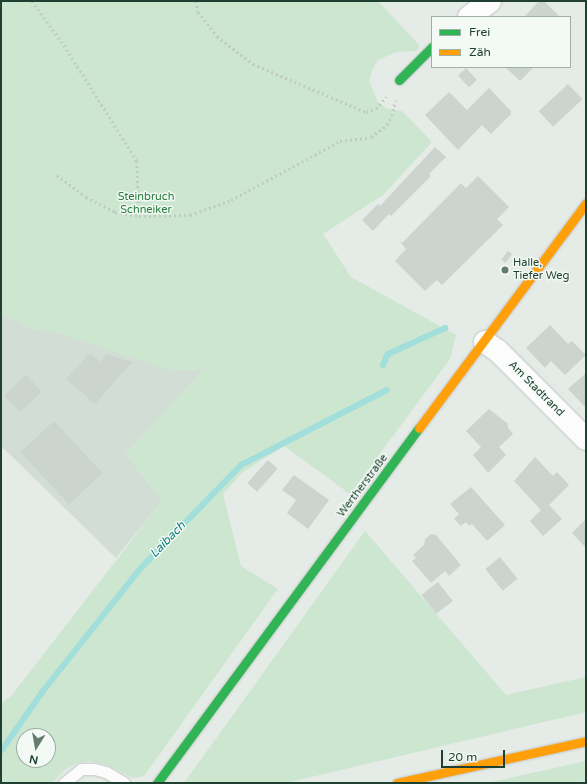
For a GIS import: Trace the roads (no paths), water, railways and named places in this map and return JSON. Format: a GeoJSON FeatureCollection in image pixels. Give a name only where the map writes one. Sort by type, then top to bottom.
{"type":"FeatureCollection","features":[{"type":"Feature","properties":{"kind":"street"},"geometry":{"type":"LineString","coordinates":[[470,16],[490,1]]}},
{"type":"Feature","properties":{"kind":"street"},"geometry":{"type":"LineString","coordinates":[[399,80],[431,48]]}},
{"type":"Feature","properties":{"kind":"street","name":"Wertherstraße"},"geometry":{"type":"LineString","coordinates":[[157,783],[485,342],[586,203]]}},
{"type":"Feature","properties":{"kind":"street","name":"Am Stadtrand"},"geometry":{"type":"LineString","coordinates":[[485,342],[498,351],[586,439]]}},
{"type":"Feature","properties":{"kind":"street"},"geometry":{"type":"LineString","coordinates":[[397,783],[586,741]]}},
{"type":"Feature","properties":{"kind":"lane"},"geometry":{"type":"LineString","coordinates":[[64,783],[80,769],[94,769],[106,772],[124,783]]}},
{"type":"Feature","properties":{"kind":"waterway","name":"Laibach"},"geometry":{"type":"LineString","coordinates":[[383,365],[388,354],[445,328]]}},
{"type":"Feature","properties":{"kind":"waterway","name":"Laibach"},"geometry":{"type":"LineString","coordinates":[[1,751],[43,691],[141,568],[241,465],[387,390]]}},
{"type":"Feature","properties":{"kind":"place","name":"Halle, Tiefer Weg"},"geometry":{"type":"Point","coordinates":[505,270]}},
{"type":"Feature","properties":{"kind":"park label","name":"Steinbruch Schneiker"},"geometry":{"type":"Point","coordinates":[146,204]}}]}
